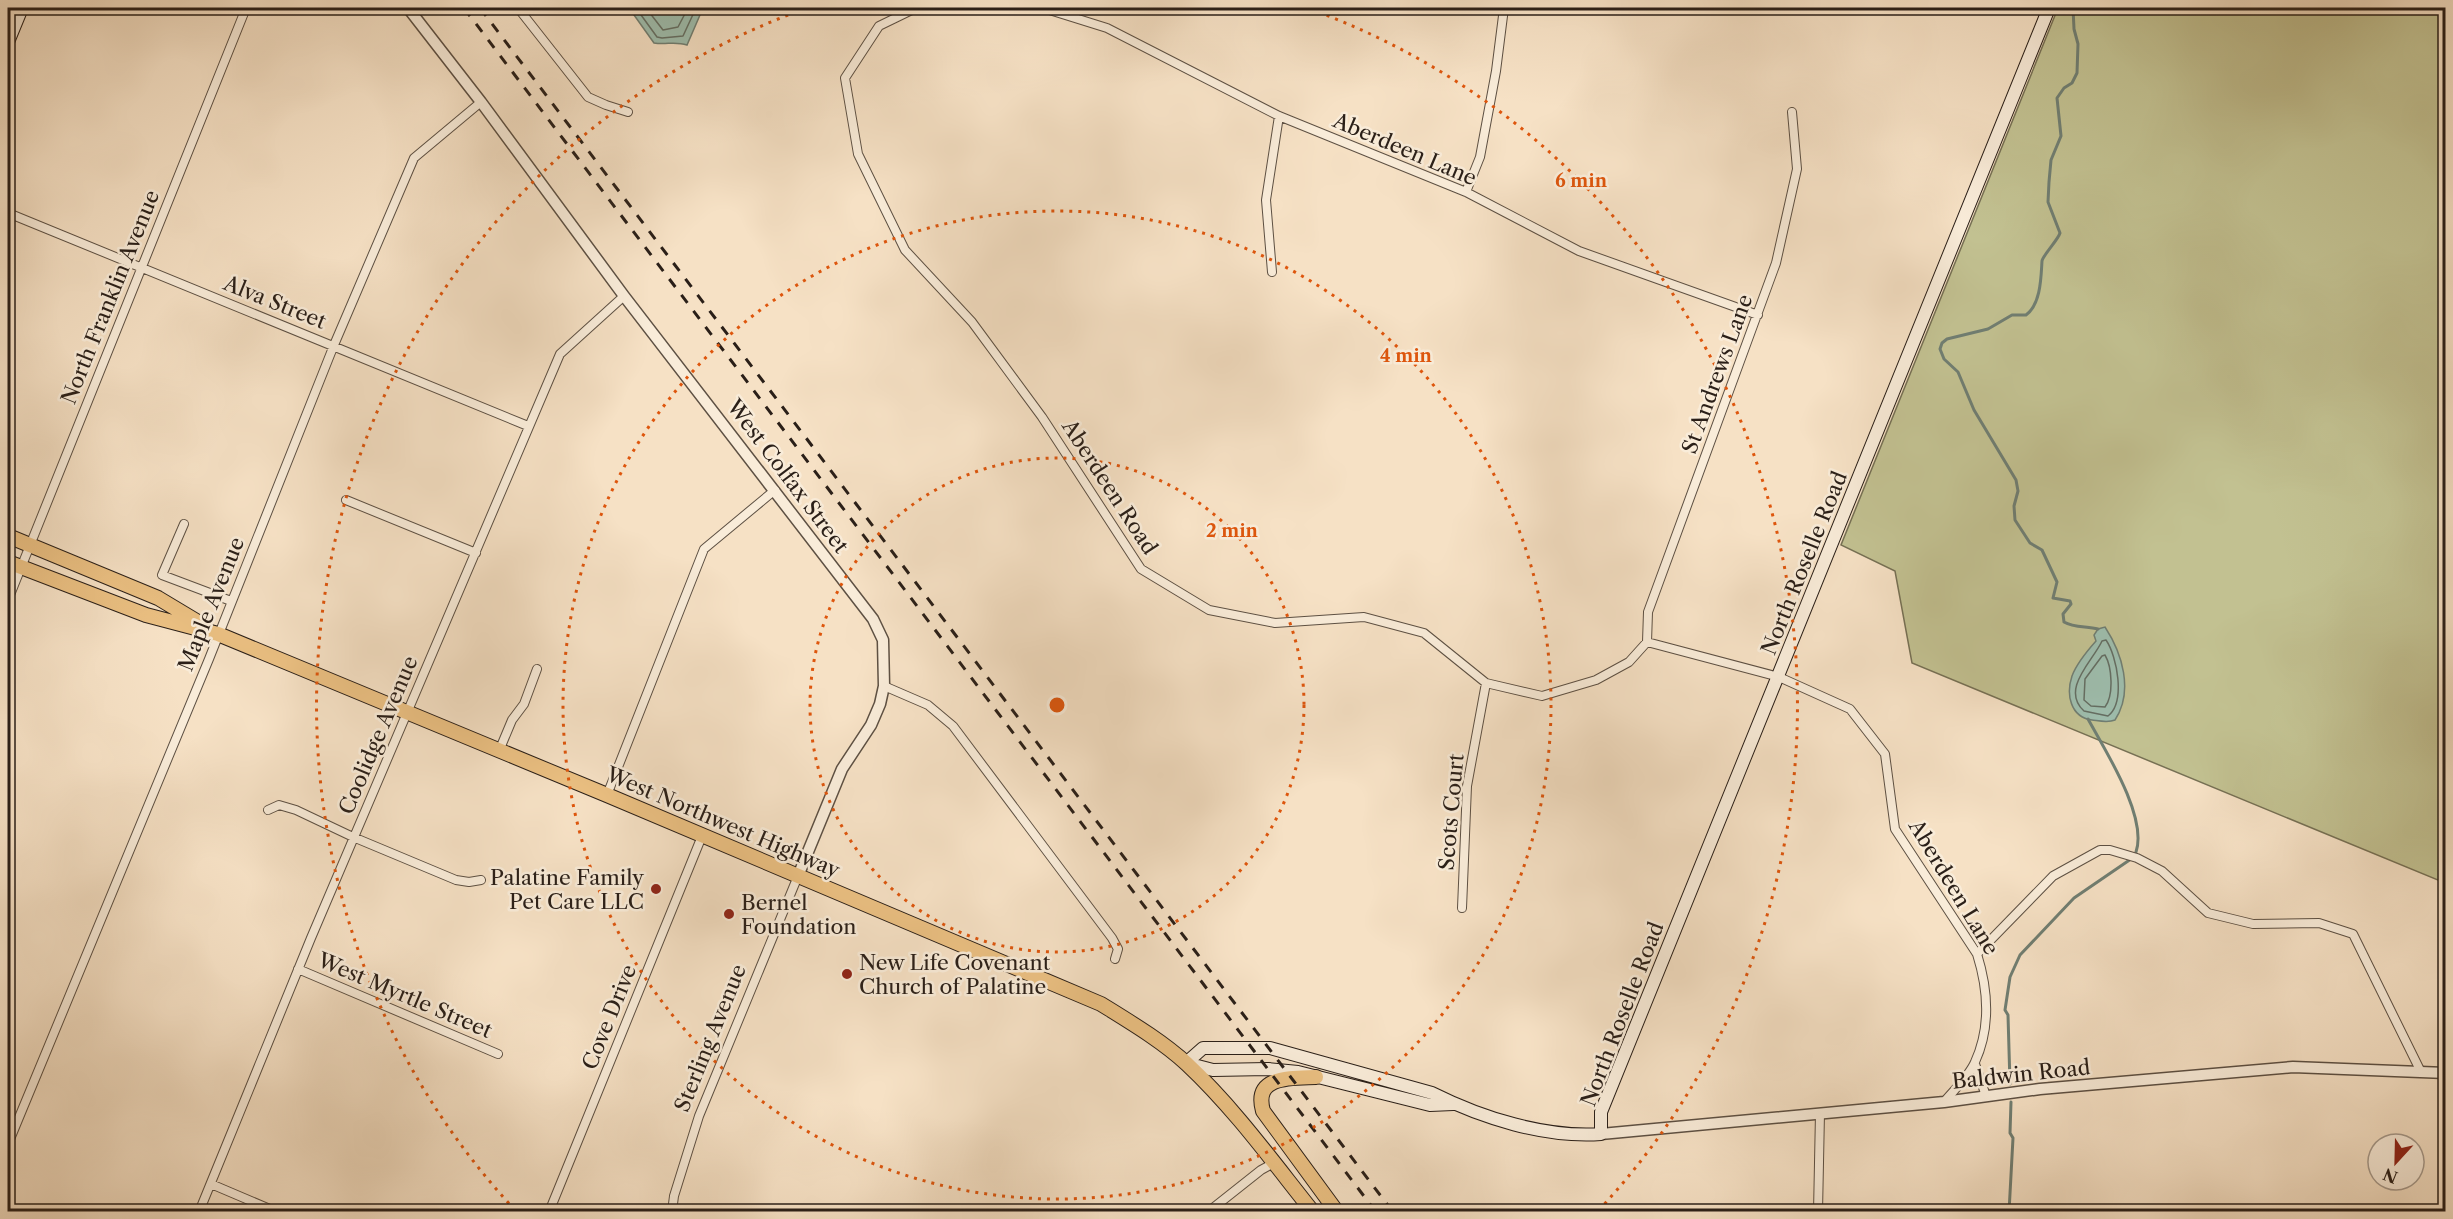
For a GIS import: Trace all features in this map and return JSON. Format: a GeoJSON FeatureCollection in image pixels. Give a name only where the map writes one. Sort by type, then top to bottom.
{"type":"FeatureCollection","features":[{"type":"Feature","properties":{"kind":"main road"},"geometry":{"type":"LineString","coordinates":[[8,42],[22,8]]}},
{"type":"Feature","properties":{"kind":"main road","name":"North Roselle Road"},"geometry":{"type":"LineString","coordinates":[[1601,1134],[1601,1112],[2049,8]]}},
{"type":"Feature","properties":{"kind":"main road","name":"West Northwest Highway"},"geometry":{"type":"LineString","coordinates":[[8,536],[158,598],[218,634]]}},
{"type":"Feature","properties":{"kind":"main road","name":"West Northwest Highway"},"geometry":{"type":"LineString","coordinates":[[14,564],[146,615],[218,634],[607,795],[1101,1004],[1133,1023],[1186,1063],[1215,1092],[1313,1212]]}},
{"type":"Feature","properties":{"kind":"main road"},"geometry":{"type":"LineString","coordinates":[[1186,1063],[1203,1048],[1270,1048],[1432,1093],[1455,1104],[1537,1129],[1583,1135],[1601,1134]]}},
{"type":"Feature","properties":{"kind":"main road"},"geometry":{"type":"LineString","coordinates":[[1186,1063],[1213,1070],[1277,1069],[1430,1105],[1455,1104]]}},
{"type":"Feature","properties":{"kind":"main road"},"geometry":{"type":"LineString","coordinates":[[1316,1077],[1276,1079],[1264,1089],[1260,1100],[1263,1111],[1337,1212]]}},
{"type":"Feature","properties":{"kind":"street","name":"North Franklin Avenue"},"geometry":{"type":"LineString","coordinates":[[8,600],[14,564],[30,545],[246,8]]}},
{"type":"Feature","properties":{"kind":"street","name":"West Colfax Street"},"geometry":{"type":"LineString","coordinates":[[408,8],[481,102],[624,296],[873,619],[883,640],[884,686]]}},
{"type":"Feature","properties":{"kind":"street"},"geometry":{"type":"LineString","coordinates":[[518,8],[588,97],[628,112]]}},
{"type":"Feature","properties":{"kind":"street","name":"Aberdeen Road"},"geometry":{"type":"LineString","coordinates":[[916,8],[879,26],[845,78],[858,154],[905,250],[972,322],[1042,417],[1141,569],[1209,610],[1275,623],[1364,617],[1424,633],[1486,683],[1542,696],[1596,680],[1629,662],[1647,642]]}},
{"type":"Feature","properties":{"kind":"street","name":"Aberdeen Lane"},"geometry":{"type":"LineString","coordinates":[[1042,8],[1107,28],[1279,116],[1466,192],[1579,251],[1758,315]]}},
{"type":"Feature","properties":{"kind":"street"},"geometry":{"type":"LineString","coordinates":[[1466,192],[1480,157],[1496,71],[1504,8]]}},
{"type":"Feature","properties":{"kind":"street","name":"Maple Avenue"},"geometry":{"type":"LineString","coordinates":[[8,1144],[334,345],[414,158],[481,102]]}},
{"type":"Feature","properties":{"kind":"street","name":"St Andrews Lane"},"geometry":{"type":"LineString","coordinates":[[1647,642],[1648,612],[1776,263],[1797,169],[1792,112]]}},
{"type":"Feature","properties":{"kind":"street"},"geometry":{"type":"LineString","coordinates":[[1272,272],[1266,200],[1279,116]]}},
{"type":"Feature","properties":{"kind":"street","name":"Alva Street"},"geometry":{"type":"LineString","coordinates":[[8,213],[528,426]]}},
{"type":"Feature","properties":{"kind":"street","name":"Coolidge Avenue"},"geometry":{"type":"LineString","coordinates":[[199,1212],[353,837],[560,354],[624,296]]}},
{"type":"Feature","properties":{"kind":"street"},"geometry":{"type":"LineString","coordinates":[[607,795],[704,549],[775,490]]}},
{"type":"Feature","properties":{"kind":"street"},"geometry":{"type":"LineString","coordinates":[[346,500],[476,554]]}},
{"type":"Feature","properties":{"kind":"street"},"geometry":{"type":"LineString","coordinates":[[184,524],[162,575],[231,601]]}},
{"type":"Feature","properties":{"kind":"street"},"geometry":{"type":"LineString","coordinates":[[1647,642],[1779,677]]}},
{"type":"Feature","properties":{"kind":"street"},"geometry":{"type":"LineString","coordinates":[[499,751],[513,720],[524,704],[537,669]]}},
{"type":"Feature","properties":{"kind":"street","name":"Aberdeen Lane"},"geometry":{"type":"LineString","coordinates":[[1779,677],[1850,709],[1885,754],[1895,829],[1977,954],[1984,976],[1988,1002],[1982,1042],[1975,1064],[1944,1102]]}},
{"type":"Feature","properties":{"kind":"street","name":"Scots Court"},"geometry":{"type":"LineString","coordinates":[[1462,908],[1467,786],[1486,683]]}},
{"type":"Feature","properties":{"kind":"street"},"geometry":{"type":"LineString","coordinates":[[884,686],[928,705],[953,726],[1112,938],[1118,949],[1115,959]]}},
{"type":"Feature","properties":{"kind":"street","name":"Sterling Avenue"},"geometry":{"type":"LineString","coordinates":[[672,1212],[674,1196],[699,1116],[842,769],[877,714],[884,686]]}},
{"type":"Feature","properties":{"kind":"street"},"geometry":{"type":"LineString","coordinates":[[268,810],[279,804],[456,880],[470,882],[481,880]]}},
{"type":"Feature","properties":{"kind":"street","name":"Cove Drive"},"geometry":{"type":"LineString","coordinates":[[549,1212],[702,836]]}},
{"type":"Feature","properties":{"kind":"street"},"geometry":{"type":"LineString","coordinates":[[1977,954],[2053,876],[2100,850],[2110,850],[2137,858],[2162,870],[2208,913],[2253,924],[2319,923],[2353,934],[2421,1072]]}},
{"type":"Feature","properties":{"kind":"street","name":"West Myrtle Street"},"geometry":{"type":"LineString","coordinates":[[298,969],[498,1054]]}},
{"type":"Feature","properties":{"kind":"street"},"geometry":{"type":"LineString","coordinates":[[1975,1064],[1986,1096]]}},
{"type":"Feature","properties":{"kind":"street","name":"Baldwin Road"},"geometry":{"type":"LineString","coordinates":[[1601,1134],[1944,1102],[2040,1089],[2293,1067],[2445,1073]]}},
{"type":"Feature","properties":{"kind":"street"},"geometry":{"type":"LineString","coordinates":[[1818,1212],[1820,1113]]}},
{"type":"Feature","properties":{"kind":"street"},"geometry":{"type":"LineString","coordinates":[[1208,1212],[1261,1170],[1274,1163]]}},
{"type":"Feature","properties":{"kind":"street"},"geometry":{"type":"LineString","coordinates":[[211,1184],[277,1212]]}},
{"type":"Feature","properties":{"kind":"shaded area"},"geometry":{"type":"Polygon","coordinates":[[[2058,8],[2445,8],[2445,883],[1912,663],[1895,571],[1841,545],[2058,8]]]}},
{"type":"Feature","properties":{"kind":"water"},"geometry":{"type":"Polygon","coordinates":[[[629,8],[703,8],[687,45],[654,43],[629,8]]]}},
{"type":"Feature","properties":{"kind":"water"},"geometry":{"type":"Polygon","coordinates":[[[2105,627],[2121,660],[2125,685],[2121,709],[2115,720],[2107,722],[2085,718],[2079,714],[2074,710],[2070,697],[2070,683],[2074,672],[2096,641],[2094,635],[2098,629],[2105,627]]]}},
{"type":"Feature","properties":{"kind":"waterway"},"geometry":{"type":"LineString","coordinates":[[2073,8],[2074,29],[2078,44],[2077,73],[2072,83],[2064,88],[2057,98],[2061,136],[2051,160],[2049,182],[2048,202],[2060,233],[2042,261],[2035,304],[2026,315],[2012,315],[1988,329],[1947,339],[1942,343],[1940,349],[1944,359],[1958,372],[1974,410],[2016,480],[2018,491],[2014,506],[2015,520],[2030,543],[2042,550],[2057,582],[2053,598],[2070,601],[2071,604],[2063,614],[2064,622],[2098,629]]}},
{"type":"Feature","properties":{"kind":"waterway"},"geometry":{"type":"LineString","coordinates":[[2088,719],[2114,765],[2131,803],[2138,838],[2136,852]]}},
{"type":"Feature","properties":{"kind":"waterway"},"geometry":{"type":"LineString","coordinates":[[2010,1084],[2008,1015],[2005,1010],[2010,977],[2020,955],[2074,898],[2131,859]]}},
{"type":"Feature","properties":{"kind":"waterway"},"geometry":{"type":"LineString","coordinates":[[2009,1212],[2013,1138],[2010,1133],[2011,1102]]}},
{"type":"Feature","properties":{"kind":"railway"},"geometry":{"type":"LineString","coordinates":[[464,8],[1376,1212]]}},
{"type":"Feature","properties":{"kind":"railway"},"geometry":{"type":"LineString","coordinates":[[480,8],[1393,1212]]}},
{"type":"Feature","properties":{"kind":"place","name":"Palatine Family Pet Care LLC"},"geometry":{"type":"Point","coordinates":[656,889]}},
{"type":"Feature","properties":{"kind":"place","name":"Bernel Foundation"},"geometry":{"type":"Point","coordinates":[729,914]}},
{"type":"Feature","properties":{"kind":"place","name":"New Life Covenant Church of Palatine"},"geometry":{"type":"Point","coordinates":[847,974]}}]}
